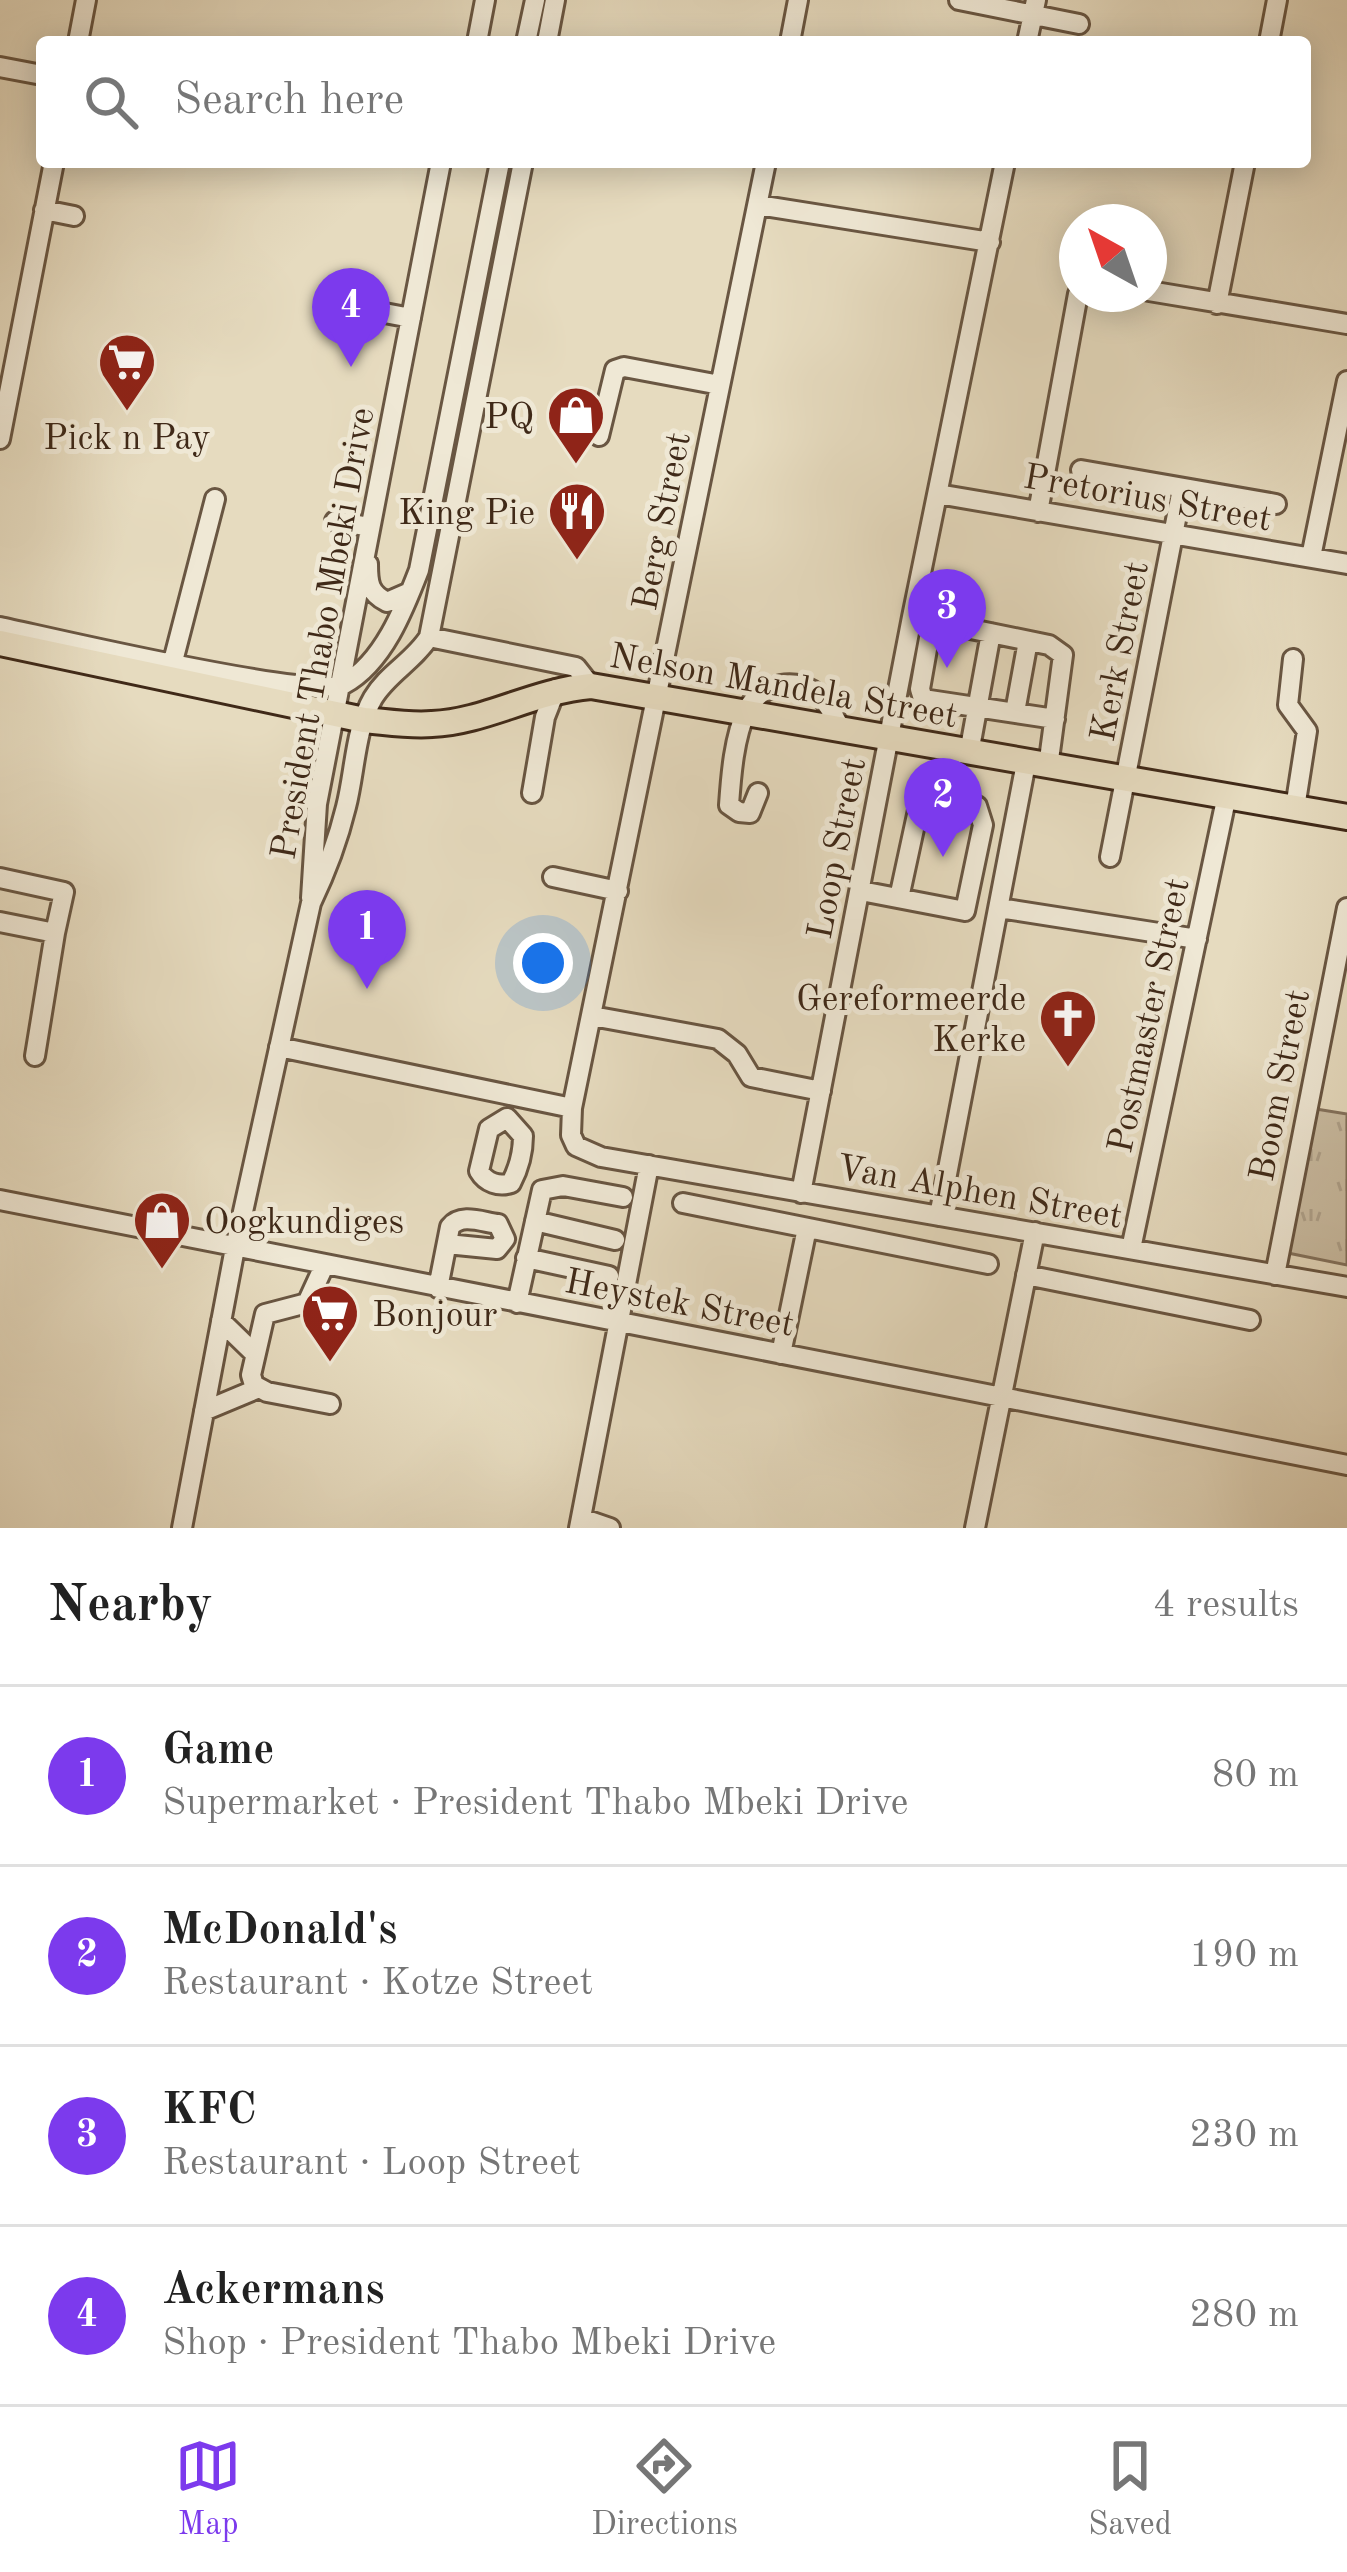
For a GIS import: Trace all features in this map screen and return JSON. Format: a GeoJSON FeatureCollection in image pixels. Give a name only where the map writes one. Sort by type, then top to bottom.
{"type":"FeatureCollection","features":[{"type":"Feature","properties":{"kind":"main road","name":"Nelson Mandela Street"},"geometry":{"type":"LineString","coordinates":[[0,643],[171,671],[364,720],[433,724],[481,715],[556,689],[591,686],[1347,817]]}},
{"type":"Feature","properties":{"kind":"street"},"geometry":{"type":"LineString","coordinates":[[79,36],[86,0]]}},
{"type":"Feature","properties":{"kind":"street"},"geometry":{"type":"LineString","coordinates":[[465,36],[472,0]]}},
{"type":"Feature","properties":{"kind":"street"},"geometry":{"type":"LineString","coordinates":[[478,36],[485,0]]}},
{"type":"Feature","properties":{"kind":"street"},"geometry":{"type":"LineString","coordinates":[[527,36],[535,0]]}},
{"type":"Feature","properties":{"kind":"street"},"geometry":{"type":"LineString","coordinates":[[548,36],[556,0]]}},
{"type":"Feature","properties":{"kind":"street"},"geometry":{"type":"LineString","coordinates":[[791,36],[798,0]]}},
{"type":"Feature","properties":{"kind":"street"},"geometry":{"type":"LineString","coordinates":[[959,0],[1034,6],[1079,25]]}},
{"type":"Feature","properties":{"kind":"street"},"geometry":{"type":"LineString","coordinates":[[1270,36],[1277,0]]}},
{"type":"Feature","properties":{"kind":"street"},"geometry":{"type":"LineString","coordinates":[[1028,36],[1034,6]]}},
{"type":"Feature","properties":{"kind":"street"},"geometry":{"type":"LineString","coordinates":[[0,68],[36,74]]}},
{"type":"Feature","properties":{"kind":"street"},"geometry":{"type":"LineString","coordinates":[[0,439],[9,347],[47,251],[44,210],[53,168]]}},
{"type":"Feature","properties":{"kind":"street","name":"President Thabo Mbeki Drive"},"geometry":{"type":"LineString","coordinates":[[311,903],[317,804],[440,168]]}},
{"type":"Feature","properties":{"kind":"street"},"geometry":{"type":"LineString","coordinates":[[410,592],[387,602],[375,596],[368,583],[368,562],[452,168]]}},
{"type":"Feature","properties":{"kind":"street"},"geometry":{"type":"LineString","coordinates":[[0,627],[171,671],[338,687],[357,676],[378,650],[419,570],[497,168]]}},
{"type":"Feature","properties":{"kind":"street"},"geometry":{"type":"LineString","coordinates":[[522,168],[429,637],[576,667],[591,686]]}},
{"type":"Feature","properties":{"kind":"street","name":"Berg Street"},"geometry":{"type":"LineString","coordinates":[[572,1108],[765,168]]}},
{"type":"Feature","properties":{"kind":"street","name":"Loop Street"},"geometry":{"type":"LineString","coordinates":[[802,1193],[890,739],[922,620],[938,494],[1004,168]]}},
{"type":"Feature","properties":{"kind":"street"},"geometry":{"type":"LineString","coordinates":[[1217,304],[1244,168]]}},
{"type":"Feature","properties":{"kind":"street"},"geometry":{"type":"LineString","coordinates":[[758,205],[990,242]]}},
{"type":"Feature","properties":{"kind":"street"},"geometry":{"type":"LineString","coordinates":[[44,210],[74,216]]}},
{"type":"Feature","properties":{"kind":"street"},"geometry":{"type":"LineString","coordinates":[[1167,294],[1347,324]]}},
{"type":"Feature","properties":{"kind":"street"},"geometry":{"type":"LineString","coordinates":[[374,311],[411,318]]}},
{"type":"Feature","properties":{"kind":"street"},"geometry":{"type":"LineString","coordinates":[[1038,512],[1075,312]]}},
{"type":"Feature","properties":{"kind":"street"},"geometry":{"type":"LineString","coordinates":[[599,436],[615,370],[624,367],[720,385]]}},
{"type":"Feature","properties":{"kind":"street"},"geometry":{"type":"LineString","coordinates":[[1311,557],[1347,381]]}},
{"type":"Feature","properties":{"kind":"street"},"geometry":{"type":"LineString","coordinates":[[1081,470],[1276,504]]}},
{"type":"Feature","properties":{"kind":"street","name":"Kerk Street"},"geometry":{"type":"LineString","coordinates":[[1110,857],[1182,489]]}},
{"type":"Feature","properties":{"kind":"street","name":"Pretorius Street"},"geometry":{"type":"LineString","coordinates":[[938,494],[1347,564]]}},
{"type":"Feature","properties":{"kind":"street"},"geometry":{"type":"LineString","coordinates":[[171,671],[215,499]]}},
{"type":"Feature","properties":{"kind":"street"},"geometry":{"type":"LineString","coordinates":[[335,521],[370,527]]}},
{"type":"Feature","properties":{"kind":"street"},"geometry":{"type":"LineString","coordinates":[[939,1216],[998,912],[1037,765],[1055,718],[1063,655],[1049,645],[922,620],[920,694],[929,702],[1055,718]]}},
{"type":"Feature","properties":{"kind":"street"},"geometry":{"type":"LineString","coordinates":[[969,753],[991,633]]}},
{"type":"Feature","properties":{"kind":"street","name":"President Thabo Mbeki Drive"},"geometry":{"type":"LineString","coordinates":[[182,1528],[235,1248],[311,903],[346,809],[364,720],[382,685],[416,657],[429,637]]}},
{"type":"Feature","properties":{"kind":"street"},"geometry":{"type":"LineString","coordinates":[[1015,712],[1028,640]]}},
{"type":"Feature","properties":{"kind":"street"},"geometry":{"type":"LineString","coordinates":[[1293,658],[1288,705],[1307,731],[1294,808]]}},
{"type":"Feature","properties":{"kind":"street"},"geometry":{"type":"LineString","coordinates":[[758,793],[750,813],[729,805],[746,712],[765,690],[794,684],[819,694],[841,730]]}},
{"type":"Feature","properties":{"kind":"street"},"geometry":{"type":"LineString","coordinates":[[532,793],[544,717],[556,689]]}},
{"type":"Feature","properties":{"kind":"street"},"geometry":{"type":"LineString","coordinates":[[899,898],[915,813],[927,794],[936,793],[969,802],[982,813],[964,911]]}},
{"type":"Feature","properties":{"kind":"street","name":"Postmaster Street"},"geometry":{"type":"LineString","coordinates":[[1130,1249],[1227,795]]}},
{"type":"Feature","properties":{"kind":"street"},"geometry":{"type":"LineString","coordinates":[[553,877],[618,891]]}},
{"type":"Feature","properties":{"kind":"street"},"geometry":{"type":"LineString","coordinates":[[0,878],[62,889],[34,1057]]}},
{"type":"Feature","properties":{"kind":"street"},"geometry":{"type":"LineString","coordinates":[[861,891],[964,911],[1197,939]]}},
{"type":"Feature","properties":{"kind":"street","name":"Boom Street"},"geometry":{"type":"LineString","coordinates":[[1275,1274],[1338,998],[1347,908]]}},
{"type":"Feature","properties":{"kind":"street"},"geometry":{"type":"LineString","coordinates":[[0,922],[55,933]]}},
{"type":"Feature","properties":{"kind":"street"},"geometry":{"type":"LineString","coordinates":[[592,1016],[718,1039],[737,1054],[751,1077],[821,1091]]}},
{"type":"Feature","properties":{"kind":"street"},"geometry":{"type":"LineString","coordinates":[[279,1047],[572,1108]]}},
{"type":"Feature","properties":{"kind":"street"},"geometry":{"type":"LineString","coordinates":[[507,1118],[510,1095]]}},
{"type":"Feature","properties":{"kind":"street","name":"Van Alphen Street"},"geometry":{"type":"LineString","coordinates":[[572,1108],[571,1135],[576,1146],[601,1157],[1347,1287]]}},
{"type":"Feature","properties":{"kind":"street"},"geometry":{"type":"LineString","coordinates":[[610,1528],[580,1523],[650,1166]]}},
{"type":"Feature","properties":{"kind":"street"},"geometry":{"type":"LineString","coordinates":[[517,1303],[542,1190],[550,1185],[623,1197]]}},
{"type":"Feature","properties":{"kind":"street","name":"Heystek Street"},"geometry":{"type":"LineString","coordinates":[[0,1200],[1347,1466]]}},
{"type":"Feature","properties":{"kind":"street"},"geometry":{"type":"LineString","coordinates":[[683,1203],[988,1264]]}},
{"type":"Feature","properties":{"kind":"street"},"geometry":{"type":"LineString","coordinates":[[535,1221],[615,1240]]}},
{"type":"Feature","properties":{"kind":"street"},"geometry":{"type":"LineString","coordinates":[[781,1354],[807,1228]]}},
{"type":"Feature","properties":{"kind":"street"},"geometry":{"type":"LineString","coordinates":[[975,1528],[1035,1232]]}},
{"type":"Feature","properties":{"kind":"street"},"geometry":{"type":"LineString","coordinates":[[438,1288],[447,1244]]}},
{"type":"Feature","properties":{"kind":"street"},"geometry":{"type":"LineString","coordinates":[[526,1258],[609,1276]]}},
{"type":"Feature","properties":{"kind":"street"},"geometry":{"type":"LineString","coordinates":[[324,1266],[307,1303],[265,1314],[252,1381],[259,1388],[330,1404]]}},
{"type":"Feature","properties":{"kind":"street"},"geometry":{"type":"LineString","coordinates":[[1026,1275],[1250,1320]]}},
{"type":"Feature","properties":{"kind":"street"},"geometry":{"type":"LineString","coordinates":[[221,1321],[255,1354]]}},
{"type":"Feature","properties":{"kind":"street"},"geometry":{"type":"LineString","coordinates":[[204,1412],[259,1388]]}},
{"type":"Feature","properties":{"kind":"green space"},"geometry":{"type":"Polygon","coordinates":[[[1316,1109],[1347,1114],[1347,1265],[1288,1253],[1316,1109]]]}},
{"type":"Feature","properties":{"kind":"place","name":"Ackermans"},"geometry":{"type":"Point","coordinates":[351,367]}},
{"type":"Feature","properties":{"kind":"place","name":"Pick n Pay"},"geometry":{"type":"Point","coordinates":[127,413]}},
{"type":"Feature","properties":{"kind":"place","name":"PQ"},"geometry":{"type":"Point","coordinates":[576,466]}},
{"type":"Feature","properties":{"kind":"place","name":"King Pie"},"geometry":{"type":"Point","coordinates":[577,562]}},
{"type":"Feature","properties":{"kind":"place","name":"KFC"},"geometry":{"type":"Point","coordinates":[947,668]}},
{"type":"Feature","properties":{"kind":"place","name":"McDonald's"},"geometry":{"type":"Point","coordinates":[943,857]}},
{"type":"Feature","properties":{"kind":"place","name":"Game"},"geometry":{"type":"Point","coordinates":[367,989]}},
{"type":"Feature","properties":{"kind":"place","name":"Gereformeerde Kerke"},"geometry":{"type":"Point","coordinates":[1068,1069]}},
{"type":"Feature","properties":{"kind":"place","name":"Oogkundiges"},"geometry":{"type":"Point","coordinates":[162,1271]}},
{"type":"Feature","properties":{"kind":"place","name":"Bonjour"},"geometry":{"type":"Point","coordinates":[330,1364]}}]}
